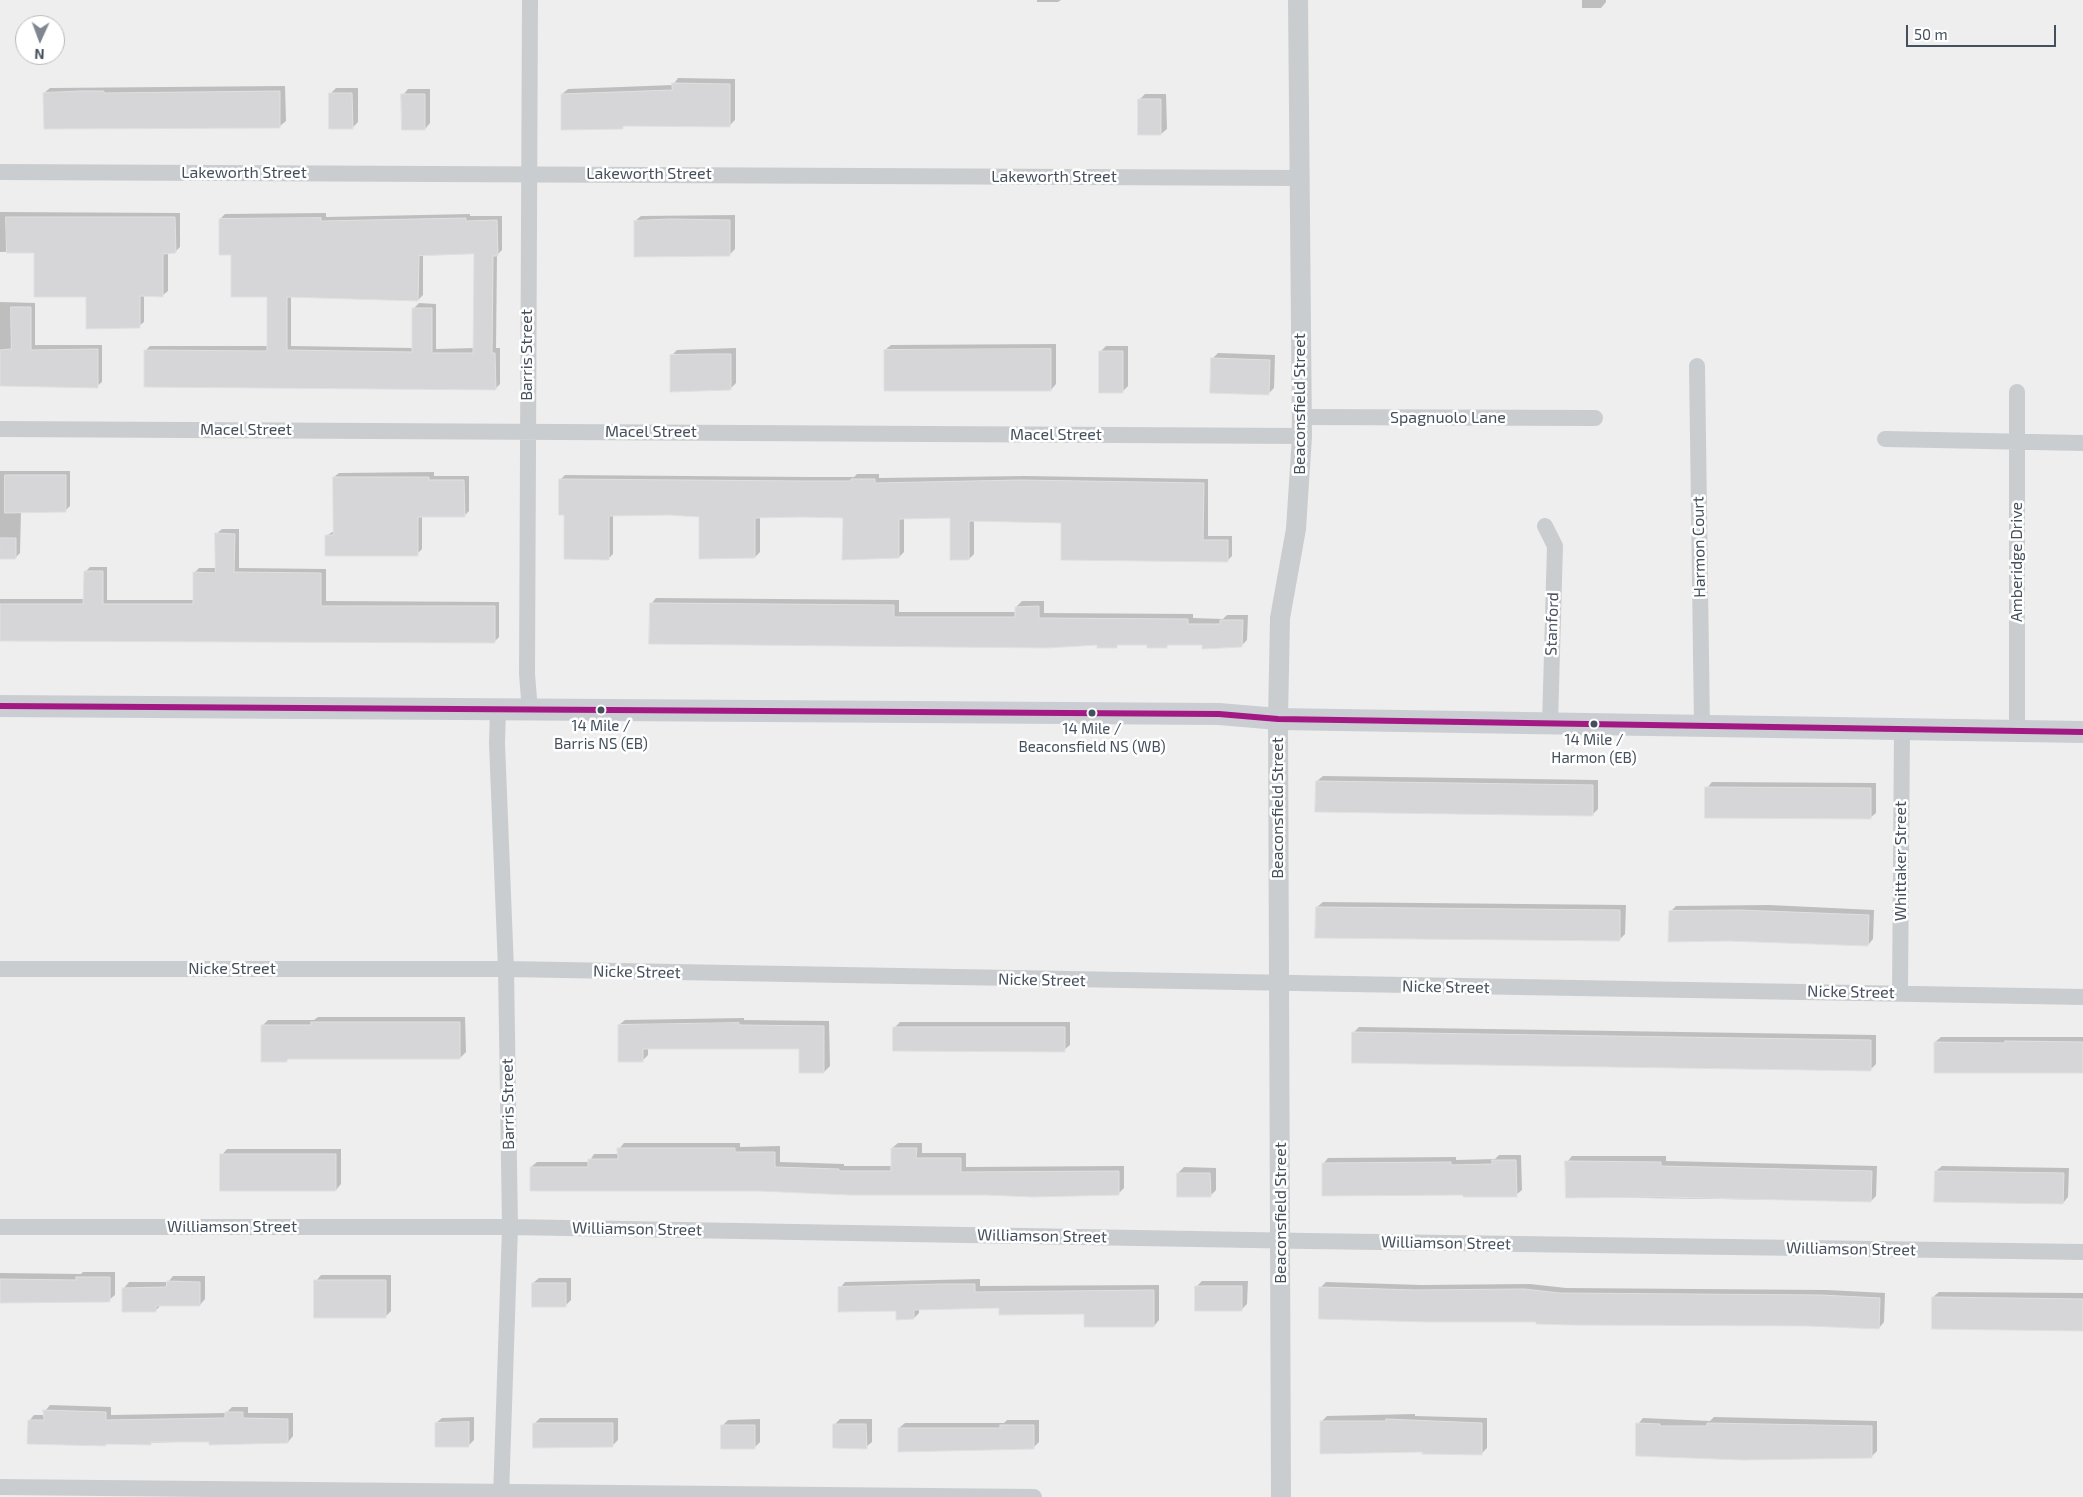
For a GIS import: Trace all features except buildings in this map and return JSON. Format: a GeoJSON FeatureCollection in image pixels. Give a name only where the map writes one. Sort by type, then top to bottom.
{"type":"FeatureCollection","features":[{"type":"Feature","properties":{"kind":"main road"},"geometry":{"type":"LineString","coordinates":[[0,706],[530,711],[1219,714],[1278,719],[2083,732]]}},
{"type":"Feature","properties":{"kind":"street","name":"Barris Street"},"geometry":{"type":"LineString","coordinates":[[530,0],[527,431],[527,674],[530,711]]}},
{"type":"Feature","properties":{"kind":"street","name":"Beaconsfield Street"},"geometry":{"type":"LineString","coordinates":[[1281,1497],[1278,719],[1280,618],[1296,529],[1301,427],[1298,0]]}},
{"type":"Feature","properties":{"kind":"street","name":"Lakeworth Street"},"geometry":{"type":"LineString","coordinates":[[0,172],[1298,178]]}},
{"type":"Feature","properties":{"kind":"street","name":"Harmon Court"},"geometry":{"type":"LineString","coordinates":[[1697,366],[1702,727]]}},
{"type":"Feature","properties":{"kind":"street","name":"Amberidge Drive"},"geometry":{"type":"LineString","coordinates":[[2016,731],[2017,392]]}},
{"type":"Feature","properties":{"kind":"street","name":"Spagnuolo Lane"},"geometry":{"type":"LineString","coordinates":[[1301,427],[1595,418]]}},
{"type":"Feature","properties":{"kind":"street","name":"Macel Street"},"geometry":{"type":"LineString","coordinates":[[0,429],[527,431],[1301,427]]}},
{"type":"Feature","properties":{"kind":"street"},"geometry":{"type":"LineString","coordinates":[[1884,439],[2083,442]]}},
{"type":"Feature","properties":{"kind":"street","name":"Stanford"},"geometry":{"type":"LineString","coordinates":[[1544,526],[1555,546],[1550,724]]}},
{"type":"Feature","properties":{"kind":"street","name":"Barris Street"},"geometry":{"type":"LineString","coordinates":[[498,710],[497,743],[506,969],[510,1227],[501,1495]]}},
{"type":"Feature","properties":{"kind":"street","name":"Whittaker Street"},"geometry":{"type":"LineString","coordinates":[[1900,993],[1902,729]]}},
{"type":"Feature","properties":{"kind":"street","name":"Nicke Street"},"geometry":{"type":"LineString","coordinates":[[0,969],[506,969],[2083,997]]}},
{"type":"Feature","properties":{"kind":"street","name":"Williamson Street"},"geometry":{"type":"LineString","coordinates":[[0,1227],[510,1227],[1281,1241],[2083,1252]]}},
{"type":"Feature","properties":{"kind":"street"},"geometry":{"type":"LineString","coordinates":[[0,1487],[501,1495],[1034,1497]]}},
{"type":"Feature","properties":{"kind":"transit line"},"geometry":{"type":"LineString","coordinates":[[0,706],[1219,714],[1278,719],[2083,732]]}},
{"type":"Feature","properties":{"kind":"place","name":"14 Mile / Barris NS (EB)"},"geometry":{"type":"Point","coordinates":[601,710]}},
{"type":"Feature","properties":{"kind":"place","name":"14 Mile / Beaconsfield NS (WB)"},"geometry":{"type":"Point","coordinates":[1092,713]}},
{"type":"Feature","properties":{"kind":"place","name":"14 Mile / Harmon (EB)"},"geometry":{"type":"Point","coordinates":[1594,724]}}]}
